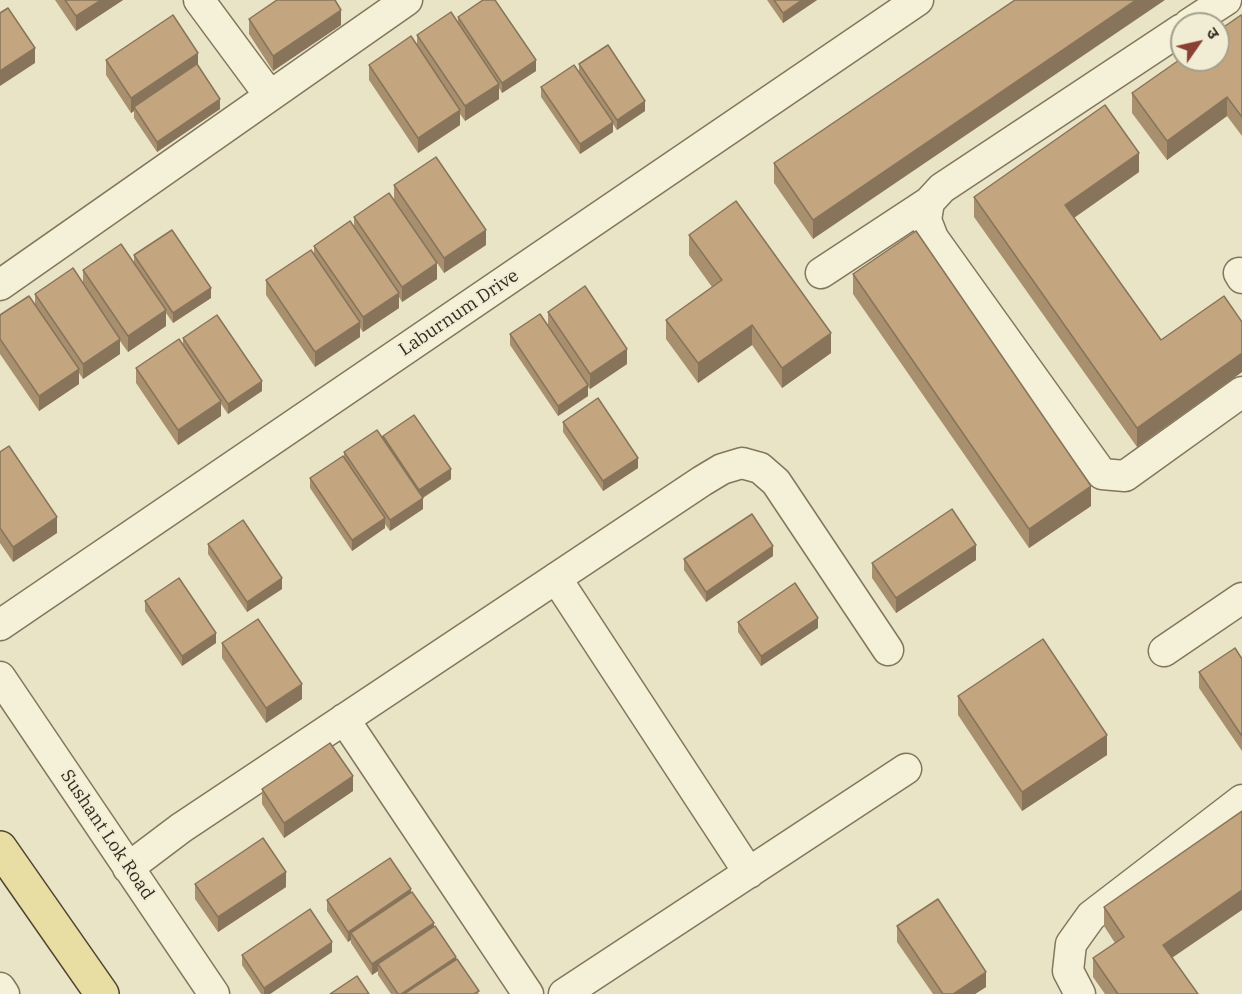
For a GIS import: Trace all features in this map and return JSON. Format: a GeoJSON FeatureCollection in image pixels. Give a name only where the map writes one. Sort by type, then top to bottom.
{"type":"FeatureCollection","features":[{"type":"Feature","properties":{"kind":"main road"},"geometry":{"type":"LineString","coordinates":[[0,848],[102,994]]}},
{"type":"Feature","properties":{"kind":"street"},"geometry":{"type":"LineString","coordinates":[[199,0],[270,96]]}},
{"type":"Feature","properties":{"kind":"street"},"geometry":{"type":"LineString","coordinates":[[0,285],[407,0]]}},
{"type":"Feature","properties":{"kind":"street","name":"Laburnum Drive"},"geometry":{"type":"LineString","coordinates":[[0,625],[918,0]]}},
{"type":"Feature","properties":{"kind":"street"},"geometry":{"type":"LineString","coordinates":[[1208,12],[1226,0]]}},
{"type":"Feature","properties":{"kind":"street"},"geometry":{"type":"LineString","coordinates":[[821,273],[929,202],[942,188],[1170,37]]}},
{"type":"Feature","properties":{"kind":"street"},"geometry":{"type":"LineString","coordinates":[[929,202],[926,220],[933,238],[1102,474],[1125,476],[1242,392]]}},
{"type":"Feature","properties":{"kind":"street"},"geometry":{"type":"LineString","coordinates":[[128,868],[181,828],[702,480],[722,469],[742,463],[760,468],[776,482],[888,650]]}},
{"type":"Feature","properties":{"kind":"street"},"geometry":{"type":"LineString","coordinates":[[556,578],[749,873]]}},
{"type":"Feature","properties":{"kind":"street"},"geometry":{"type":"LineString","coordinates":[[1164,651],[1242,598]]}},
{"type":"Feature","properties":{"kind":"street","name":"Sushant Lok Road"},"geometry":{"type":"LineString","coordinates":[[0,677],[213,994]]}},
{"type":"Feature","properties":{"kind":"street"},"geometry":{"type":"LineString","coordinates":[[344,719],[528,994]]}},
{"type":"Feature","properties":{"kind":"street"},"geometry":{"type":"LineString","coordinates":[[564,994],[906,769]]}},
{"type":"Feature","properties":{"kind":"street"},"geometry":{"type":"LineString","coordinates":[[1080,994],[1068,970],[1071,944],[1091,916],[1242,800]]}},
{"type":"Feature","properties":{"kind":"street"},"geometry":{"type":"LineString","coordinates":[[0,988],[4,994]]}},
{"type":"Feature","properties":{"kind":"building"},"geometry":{"type":"Polygon","coordinates":[[[65,0],[101,0],[76,16],[65,0]]]}},
{"type":"Feature","properties":{"kind":"building"},"geometry":{"type":"Polygon","coordinates":[[[277,0],[335,0],[341,10],[273,56],[249,19],[277,0]]]}},
{"type":"Feature","properties":{"kind":"building"},"geometry":{"type":"Polygon","coordinates":[[[483,0],[495,0],[536,60],[502,83],[458,17],[483,0]]]}},
{"type":"Feature","properties":{"kind":"building"},"geometry":{"type":"Polygon","coordinates":[[[774,0],[802,0],[783,13],[774,0]]]}},
{"type":"Feature","properties":{"kind":"building"},"geometry":{"type":"Polygon","coordinates":[[[1015,0],[1136,0],[813,220],[774,163],[1015,0]]]}},
{"type":"Feature","properties":{"kind":"building"},"geometry":{"type":"Polygon","coordinates":[[[8,8],[35,48],[0,71],[0,13],[8,8]]]}},
{"type":"Feature","properties":{"kind":"building"},"geometry":{"type":"Polygon","coordinates":[[[451,12],[499,84],[465,106],[417,35],[451,12]]]}},
{"type":"Feature","properties":{"kind":"building"},"geometry":{"type":"Polygon","coordinates":[[[173,15],[198,53],[131,98],[106,60],[173,15]]]}},
{"type":"Feature","properties":{"kind":"building"},"geometry":{"type":"Polygon","coordinates":[[[1241,15],[1242,117],[1227,97],[1167,141],[1132,93],[1170,66],[1170,72],[1230,72],[1230,23],[1241,15]]]}},
{"type":"Feature","properties":{"kind":"building"},"geometry":{"type":"Polygon","coordinates":[[[411,36],[460,110],[418,138],[369,65],[411,36]]]}},
{"type":"Feature","properties":{"kind":"building"},"geometry":{"type":"Polygon","coordinates":[[[608,45],[645,101],[617,120],[579,64],[608,45]]]}},
{"type":"Feature","properties":{"kind":"building"},"geometry":{"type":"Polygon","coordinates":[[[197,64],[220,99],[157,142],[134,107],[197,64]]]}},
{"type":"Feature","properties":{"kind":"building"},"geometry":{"type":"Polygon","coordinates":[[[574,65],[613,122],[580,144],[541,87],[574,65]]]}},
{"type":"Feature","properties":{"kind":"building"},"geometry":{"type":"Polygon","coordinates":[[[1105,105],[1139,153],[1065,205],[1161,340],[1224,296],[1242,322],[1242,353],[1137,428],[974,197],[1105,105]]]}},
{"type":"Feature","properties":{"kind":"building"},"geometry":{"type":"Polygon","coordinates":[[[436,157],[486,230],[444,258],[394,185],[436,157]]]}},
{"type":"Feature","properties":{"kind":"building"},"geometry":{"type":"Polygon","coordinates":[[[389,193],[437,263],[402,287],[354,217],[389,193]]]}},
{"type":"Feature","properties":{"kind":"building"},"geometry":{"type":"Polygon","coordinates":[[[736,201],[831,333],[782,368],[752,325],[698,363],[666,320],[722,280],[689,235],[736,201]]]}},
{"type":"Feature","properties":{"kind":"building"},"geometry":{"type":"Polygon","coordinates":[[[350,221],[399,293],[363,317],[314,246],[350,221]]]}},
{"type":"Feature","properties":{"kind":"building"},"geometry":{"type":"Polygon","coordinates":[[[172,230],[211,288],[173,313],[134,255],[172,230]]]}},
{"type":"Feature","properties":{"kind":"building"},"geometry":{"type":"Polygon","coordinates":[[[916,231],[1091,486],[1029,529],[853,274],[916,231]]]}},
{"type":"Feature","properties":{"kind":"building"},"geometry":{"type":"Polygon","coordinates":[[[121,244],[166,310],[128,336],[83,270],[121,244]]]}},
{"type":"Feature","properties":{"kind":"building"},"geometry":{"type":"Polygon","coordinates":[[[311,250],[360,322],[315,352],[266,280],[311,250]]]}},
{"type":"Feature","properties":{"kind":"building"},"geometry":{"type":"Polygon","coordinates":[[[73,268],[120,339],[83,364],[35,294],[73,268]]]}},
{"type":"Feature","properties":{"kind":"building"},"geometry":{"type":"Polygon","coordinates":[[[585,286],[627,349],[590,374],[548,312],[585,286]]]}},
{"type":"Feature","properties":{"kind":"building"},"geometry":{"type":"Polygon","coordinates":[[[29,296],[79,369],[39,396],[0,339],[0,315],[29,296]]]}},
{"type":"Feature","properties":{"kind":"building"},"geometry":{"type":"Polygon","coordinates":[[[540,314],[588,385],[558,406],[510,334],[540,314]]]}},
{"type":"Feature","properties":{"kind":"building"},"geometry":{"type":"Polygon","coordinates":[[[217,315],[262,381],[228,404],[183,338],[217,315]]]}},
{"type":"Feature","properties":{"kind":"building"},"geometry":{"type":"Polygon","coordinates":[[[179,339],[221,401],[178,430],[136,368],[179,339]]]}},
{"type":"Feature","properties":{"kind":"building"},"geometry":{"type":"Polygon","coordinates":[[[598,398],[638,458],[603,481],[563,422],[598,398]]]}},
{"type":"Feature","properties":{"kind":"building"},"geometry":{"type":"Polygon","coordinates":[[[414,415],[451,469],[419,490],[383,436],[414,415]]]}},
{"type":"Feature","properties":{"kind":"building"},"geometry":{"type":"Polygon","coordinates":[[[377,430],[423,498],[390,520],[344,452],[377,430]]]}},
{"type":"Feature","properties":{"kind":"building"},"geometry":{"type":"Polygon","coordinates":[[[9,446],[57,517],[13,547],[0,528],[0,452],[9,446]]]}},
{"type":"Feature","properties":{"kind":"building"},"geometry":{"type":"Polygon","coordinates":[[[343,456],[385,518],[352,540],[310,478],[343,456]]]}},
{"type":"Feature","properties":{"kind":"building"},"geometry":{"type":"Polygon","coordinates":[[[952,509],[976,545],[896,598],[872,563],[952,509]]]}},
{"type":"Feature","properties":{"kind":"building"},"geometry":{"type":"Polygon","coordinates":[[[752,514],[773,546],[706,592],[684,559],[752,514]]]}},
{"type":"Feature","properties":{"kind":"building"},"geometry":{"type":"Polygon","coordinates":[[[243,520],[282,578],[247,602],[208,544],[243,520]]]}},
{"type":"Feature","properties":{"kind":"building"},"geometry":{"type":"Polygon","coordinates":[[[179,578],[216,633],[182,656],[145,601],[179,578]]]}},
{"type":"Feature","properties":{"kind":"building"},"geometry":{"type":"Polygon","coordinates":[[[795,583],[818,618],[761,656],[738,622],[795,583]]]}},
{"type":"Feature","properties":{"kind":"building"},"geometry":{"type":"Polygon","coordinates":[[[258,619],[302,684],[266,708],[222,643],[258,619]]]}},
{"type":"Feature","properties":{"kind":"building"},"geometry":{"type":"Polygon","coordinates":[[[1043,639],[1107,735],[1022,792],[958,696],[1043,639]]]}},
{"type":"Feature","properties":{"kind":"building"},"geometry":{"type":"Polygon","coordinates":[[[1235,648],[1242,659],[1242,736],[1199,672],[1235,648]]]}},
{"type":"Feature","properties":{"kind":"building"},"geometry":{"type":"Polygon","coordinates":[[[330,743],[353,776],[284,823],[262,789],[330,743]]]}},
{"type":"Feature","properties":{"kind":"building"},"geometry":{"type":"Polygon","coordinates":[[[1242,811],[1242,890],[1163,945],[1198,994],[1118,994],[1093,958],[1124,937],[1104,907],[1242,811]]]}},
{"type":"Feature","properties":{"kind":"building"},"geometry":{"type":"Polygon","coordinates":[[[263,838],[286,872],[218,917],[195,884],[263,838]]]}},
{"type":"Feature","properties":{"kind":"building"},"geometry":{"type":"Polygon","coordinates":[[[390,858],[411,889],[348,932],[327,900],[390,858]]]}},
{"type":"Feature","properties":{"kind":"building"},"geometry":{"type":"Polygon","coordinates":[[[412,892],[434,923],[372,964],[351,933],[412,892]]]}},
{"type":"Feature","properties":{"kind":"building"},"geometry":{"type":"Polygon","coordinates":[[[938,899],[986,972],[953,994],[943,994],[897,926],[938,899]]]}},
{"type":"Feature","properties":{"kind":"building"},"geometry":{"type":"Polygon","coordinates":[[[310,909],[332,942],[264,988],[242,955],[310,909]]]}},
{"type":"Feature","properties":{"kind":"building"},"geometry":{"type":"Polygon","coordinates":[[[435,926],[456,957],[398,994],[378,964],[435,926]]]}},
{"type":"Feature","properties":{"kind":"building"},"geometry":{"type":"Polygon","coordinates":[[[457,959],[479,991],[474,994],[404,994],[457,959]]]}},
{"type":"Feature","properties":{"kind":"building"},"geometry":{"type":"Polygon","coordinates":[[[357,976],[369,994],[330,994],[357,976]]]}}]}
